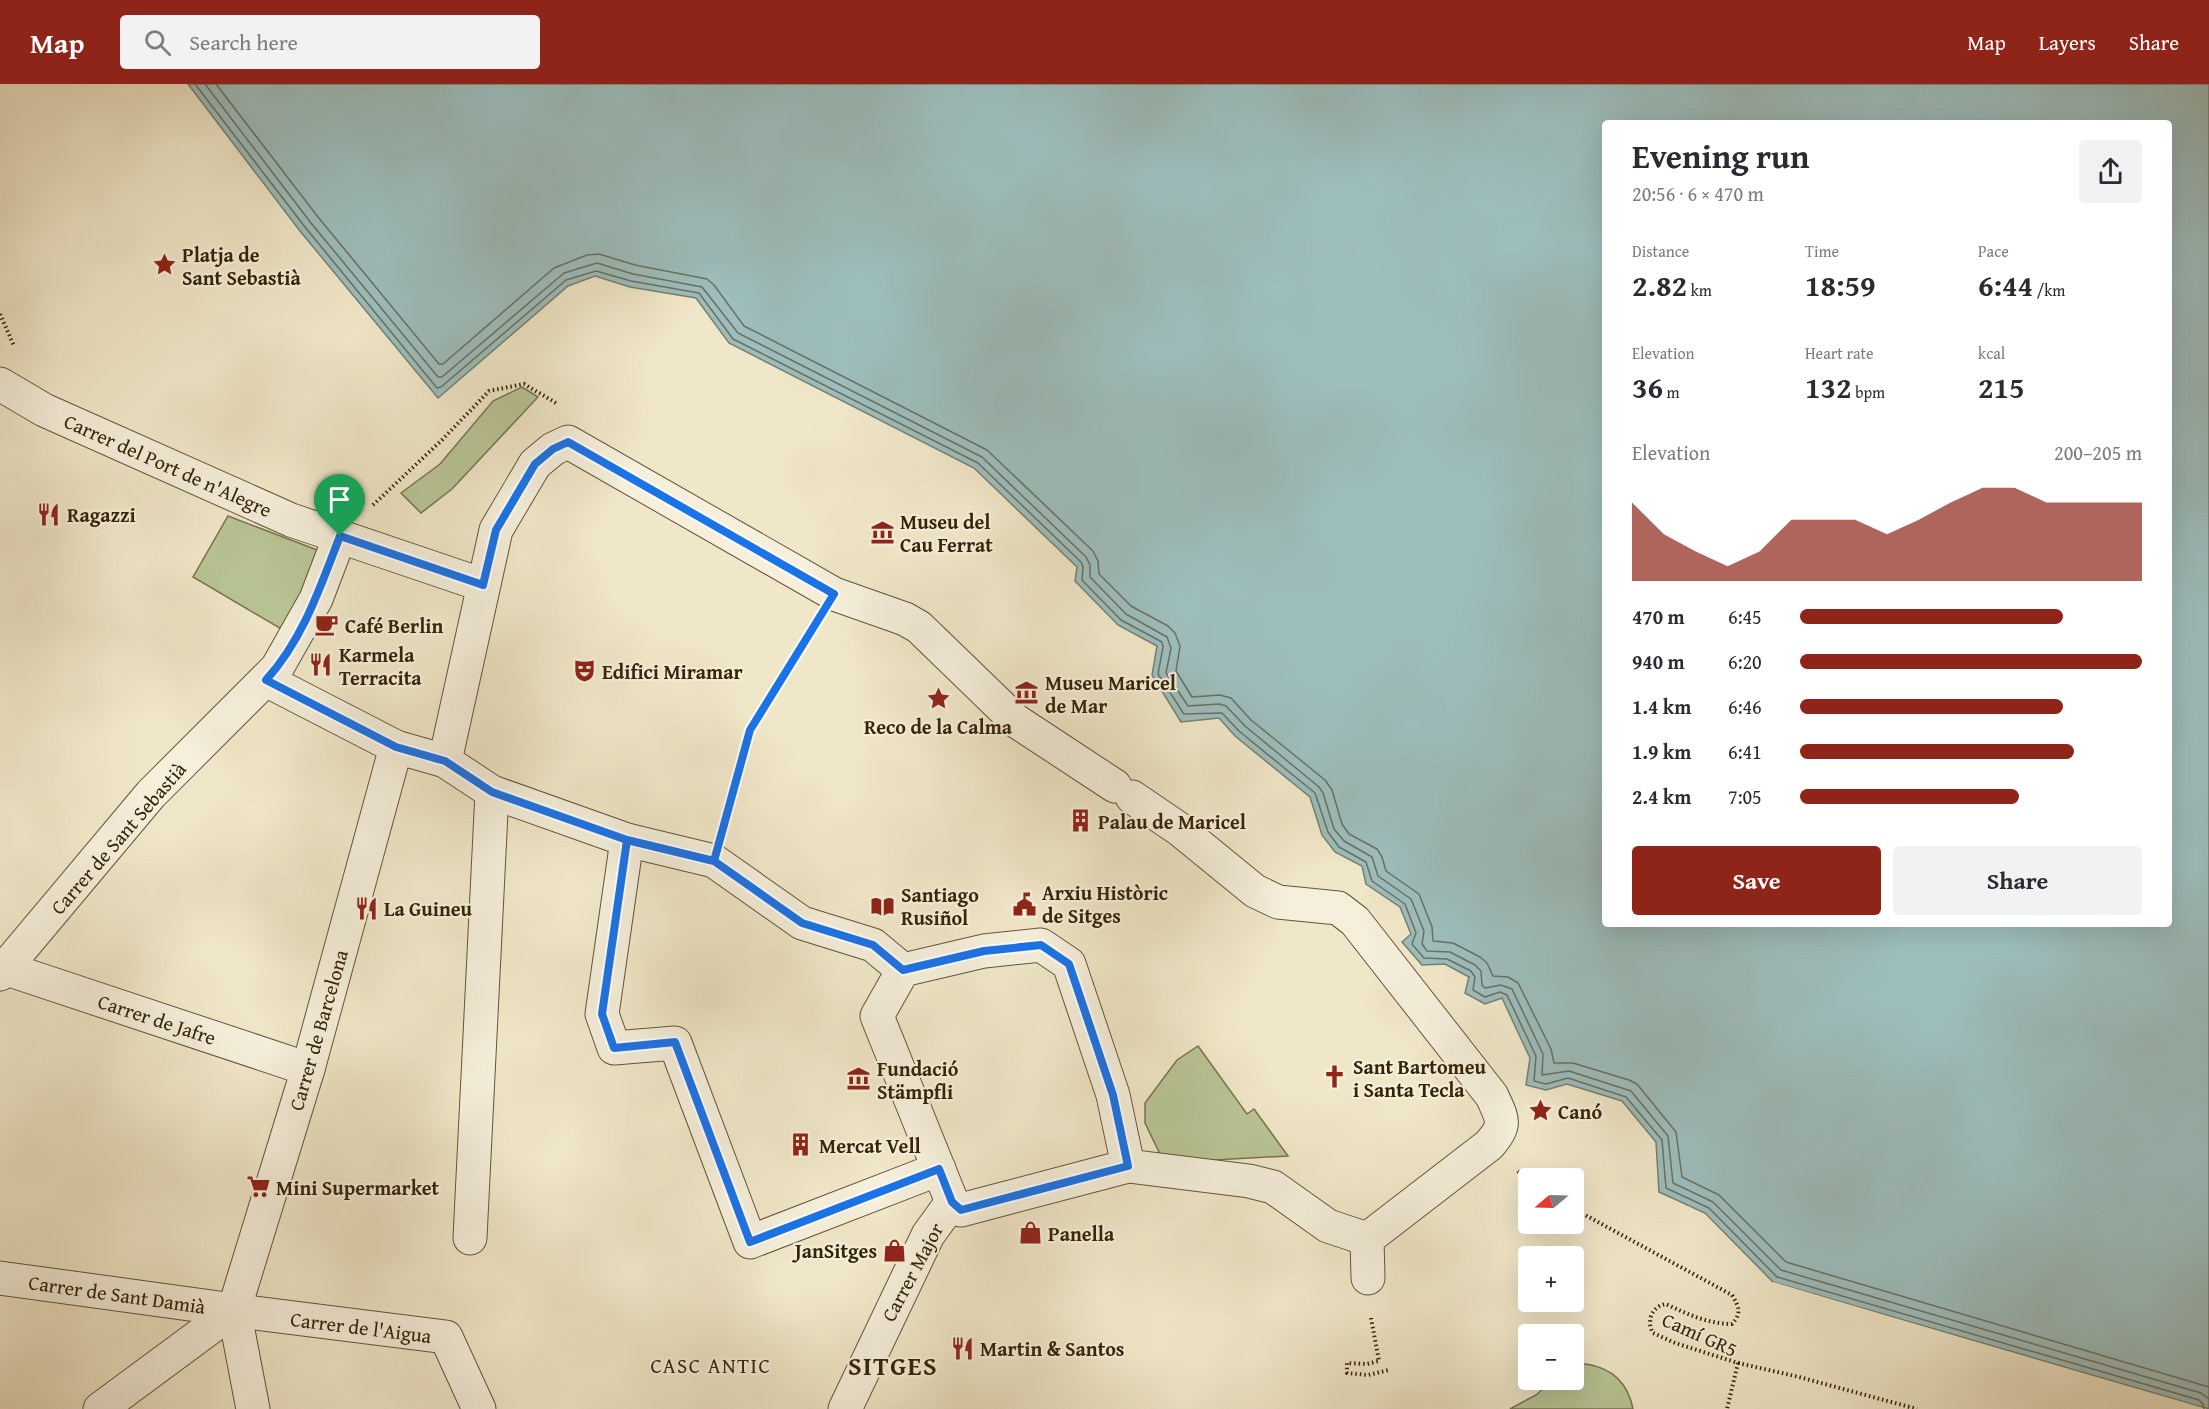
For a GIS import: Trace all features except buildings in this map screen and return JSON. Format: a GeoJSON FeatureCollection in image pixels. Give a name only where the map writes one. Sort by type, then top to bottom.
{"type":"FeatureCollection","features":[{"type":"Feature","properties":{"kind":"street","name":"Carrer del Port de n'Alegre"},"geometry":{"type":"LineString","coordinates":[[0,384],[44,410],[291,520],[483,585]]}},
{"type":"Feature","properties":{"kind":"street"},"geometry":{"type":"LineString","coordinates":[[445,761],[496,530],[535,464],[553,449],[568,442],[834,594],[904,618],[915,625],[1016,721],[1179,829],[1255,891],[1278,902],[1338,908],[1355,921],[1492,1096],[1502,1119],[1500,1133],[1489,1145],[1367,1239]]}},
{"type":"Feature","properties":{"kind":"street"},"geometry":{"type":"LineString","coordinates":[[340,536],[316,599],[293,643],[271,674],[396,747],[445,761],[492,792],[627,840],[714,861],[802,923],[873,945],[903,970]]}},
{"type":"Feature","properties":{"kind":"street","name":"Carrer de Sant Sebastià"},"geometry":{"type":"LineString","coordinates":[[3,972],[151,794],[271,674]]}},
{"type":"Feature","properties":{"kind":"street","name":"Carrer de Barcelona"},"geometry":{"type":"LineString","coordinates":[[234,1310],[308,1069],[396,747]]}},
{"type":"Feature","properties":{"kind":"street"},"geometry":{"type":"LineString","coordinates":[[470,1238],[492,792]]}},
{"type":"Feature","properties":{"kind":"street"},"geometry":{"type":"LineString","coordinates":[[627,840],[602,1014],[614,1048],[675,1042],[750,1242],[939,1169]]}},
{"type":"Feature","properties":{"kind":"street"},"geometry":{"type":"LineString","coordinates":[[1128,1166],[1113,1095],[1069,964],[1041,945],[984,951],[903,970],[877,1016],[952,1202],[961,1210],[1128,1166],[1249,1181],[1273,1187],[1328,1226],[1367,1239]]}},
{"type":"Feature","properties":{"kind":"street","name":"Carrer de Jafre"},"geometry":{"type":"LineString","coordinates":[[3,972],[308,1069]]}},
{"type":"Feature","properties":{"kind":"street","name":"Carrer Major"},"geometry":{"type":"LineString","coordinates":[[845,1409],[928,1234],[952,1202]]}},
{"type":"Feature","properties":{"kind":"street"},"geometry":{"type":"LineString","coordinates":[[1367,1239],[1368,1278]]}},
{"type":"Feature","properties":{"kind":"street","name":"Carrer de Sant Damià"},"geometry":{"type":"LineString","coordinates":[[0,1278],[234,1310]]}},
{"type":"Feature","properties":{"kind":"street"},"geometry":{"type":"LineString","coordinates":[[100,1409],[234,1310],[254,1409]]}},
{"type":"Feature","properties":{"kind":"street","name":"Carrer de l'Aigua"},"geometry":{"type":"LineString","coordinates":[[234,1310],[446,1337],[479,1409]]}},
{"type":"Feature","properties":{"kind":"path"},"geometry":{"type":"LineString","coordinates":[[0,314],[17,354]]}},
{"type":"Feature","properties":{"kind":"path"},"geometry":{"type":"LineString","coordinates":[[370,506],[443,439],[489,392],[524,384],[549,397],[574,416],[568,442]]}},
{"type":"Feature","properties":{"kind":"path"},"geometry":{"type":"LineString","coordinates":[[714,861],[750,730],[834,594]]}},
{"type":"Feature","properties":{"kind":"path","name":"Camí GR5"},"geometry":{"type":"LineString","coordinates":[[1584,1214],[1732,1295],[1739,1307],[1738,1317],[1732,1324],[1720,1324],[1692,1317],[1666,1304],[1657,1306],[1650,1322],[1653,1333],[1675,1343],[1738,1363],[1727,1409]]}},
{"type":"Feature","properties":{"kind":"path"},"geometry":{"type":"LineString","coordinates":[[1368,1278],[1372,1334],[1378,1361],[1367,1364],[1347,1364],[1347,1374],[1368,1375],[1389,1370]]}},
{"type":"Feature","properties":{"kind":"path"},"geometry":{"type":"LineString","coordinates":[[1738,1363],[1917,1409]]}},
{"type":"Feature","properties":{"kind":"green space"},"geometry":{"type":"Polygon","coordinates":[[[522,387],[538,397],[452,489],[421,513],[401,493],[440,464],[493,401],[522,387]]]}},
{"type":"Feature","properties":{"kind":"green space"},"geometry":{"type":"Polygon","coordinates":[[[228,516],[325,553],[283,630],[193,577],[228,516]]]}},
{"type":"Feature","properties":{"kind":"green space"},"geometry":{"type":"Polygon","coordinates":[[[1198,1046],[1247,1114],[1254,1109],[1288,1156],[1178,1162],[1162,1158],[1145,1123],[1145,1103],[1177,1060],[1198,1046]]]}},
{"type":"Feature","properties":{"kind":"green space"},"geometry":{"type":"Polygon","coordinates":[[[1584,1364],[1604,1369],[1617,1378],[1623,1384],[1633,1409],[1510,1409],[1542,1390],[1584,1390],[1584,1364]]]}},
{"type":"Feature","properties":{"kind":"water"},"geometry":{"type":"Polygon","coordinates":[[[188,84],[2209,84],[2209,1409],[1773,1282],[1705,1213],[1659,1192],[1656,1142],[1622,1101],[1567,1084],[1546,1090],[1526,1085],[1530,1058],[1502,998],[1485,1004],[1465,993],[1469,977],[1445,964],[1422,965],[1402,942],[1411,934],[1400,907],[1366,884],[1362,866],[1335,852],[1322,835],[1310,797],[1235,736],[1219,718],[1181,722],[1152,675],[1157,646],[1118,625],[1075,581],[1077,567],[974,468],[729,343],[696,298],[630,287],[595,276],[568,286],[438,398],[300,231],[188,84]]]}},
{"type":"Feature","properties":{"kind":"pier"},"geometry":{"type":"Polygon","coordinates":[[[1773,1282],[2207,1409],[2196,1409],[2043,1365],[1772,1285],[1773,1282]]]}},
{"type":"Feature","properties":{"kind":"place","name":"Platja de Sant Sebastià"},"geometry":{"type":"Point","coordinates":[164,265]}},
{"type":"Feature","properties":{"kind":"place","name":"Ragazzi"},"geometry":{"type":"Point","coordinates":[49,514]}},
{"type":"Feature","properties":{"kind":"place","name":"Museu del Cau Ferrat"},"geometry":{"type":"Point","coordinates":[882,533]}},
{"type":"Feature","properties":{"kind":"place","name":"Café Berlin"},"geometry":{"type":"Point","coordinates":[327,625]}},
{"type":"Feature","properties":{"kind":"place","name":"Karmela Terracita"},"geometry":{"type":"Point","coordinates":[321,665]}},
{"type":"Feature","properties":{"kind":"place","name":"Edifici Miramar"},"geometry":{"type":"Point","coordinates":[584,671]}},
{"type":"Feature","properties":{"kind":"place","name":"Museu Maricel de Mar"},"geometry":{"type":"Point","coordinates":[1027,693]}},
{"type":"Feature","properties":{"kind":"place","name":"Reco de la Calma"},"geometry":{"type":"Point","coordinates":[938,698]}},
{"type":"Feature","properties":{"kind":"place","name":"Palau de Maricel"},"geometry":{"type":"Point","coordinates":[1080,821]}},
{"type":"Feature","properties":{"kind":"place","name":"Arxiu Històric de Sitges"},"geometry":{"type":"Point","coordinates":[1024,904]}},
{"type":"Feature","properties":{"kind":"place","name":"Santiago Rusiñol"},"geometry":{"type":"Point","coordinates":[883,906]}},
{"type":"Feature","properties":{"kind":"place","name":"La Guineu"},"geometry":{"type":"Point","coordinates":[366,908]}},
{"type":"Feature","properties":{"kind":"place","name":"Sant Bartomeu i Santa Tecla"},"geometry":{"type":"Point","coordinates":[1335,1077]}},
{"type":"Feature","properties":{"kind":"place","name":"Fundació Stämpfli"},"geometry":{"type":"Point","coordinates":[859,1079]}},
{"type":"Feature","properties":{"kind":"place","name":"Canó"},"geometry":{"type":"Point","coordinates":[1540,1111]}},
{"type":"Feature","properties":{"kind":"place","name":"Mercat Vell"},"geometry":{"type":"Point","coordinates":[801,1145]}},
{"type":"Feature","properties":{"kind":"place","name":"Mini Supermarket"},"geometry":{"type":"Point","coordinates":[258,1187]}},
{"type":"Feature","properties":{"kind":"place","name":"Panella"},"geometry":{"type":"Point","coordinates":[1030,1233]}},
{"type":"Feature","properties":{"kind":"place","name":"JanSitges"},"geometry":{"type":"Point","coordinates":[895,1250]}},
{"type":"Feature","properties":{"kind":"place","name":"Martin & Santos"},"geometry":{"type":"Point","coordinates":[962,1348]}},
{"type":"Feature","properties":{"kind":"district","name":"CASC ANTIC"},"geometry":{"type":"Point","coordinates":[711,1365]}},
{"type":"Feature","properties":{"kind":"district","name":"SITGES"},"geometry":{"type":"Point","coordinates":[893,1365]}},
{"type":"Feature","properties":{"kind":"route"},"geometry":{"type":"LineString","coordinates":[[340,536],[316,599],[293,643],[277,668],[266,680],[396,747],[445,761],[492,792],[627,840],[714,861],[802,923],[873,945],[903,970],[984,951],[1041,945],[1069,964],[1113,1095],[1128,1166],[961,1210],[952,1202],[939,1169],[750,1242],[675,1042],[614,1048],[602,1014],[627,840],[714,861],[750,730],[834,594],[568,442],[553,449],[535,464],[496,530],[483,585],[340,536]]}}]}
